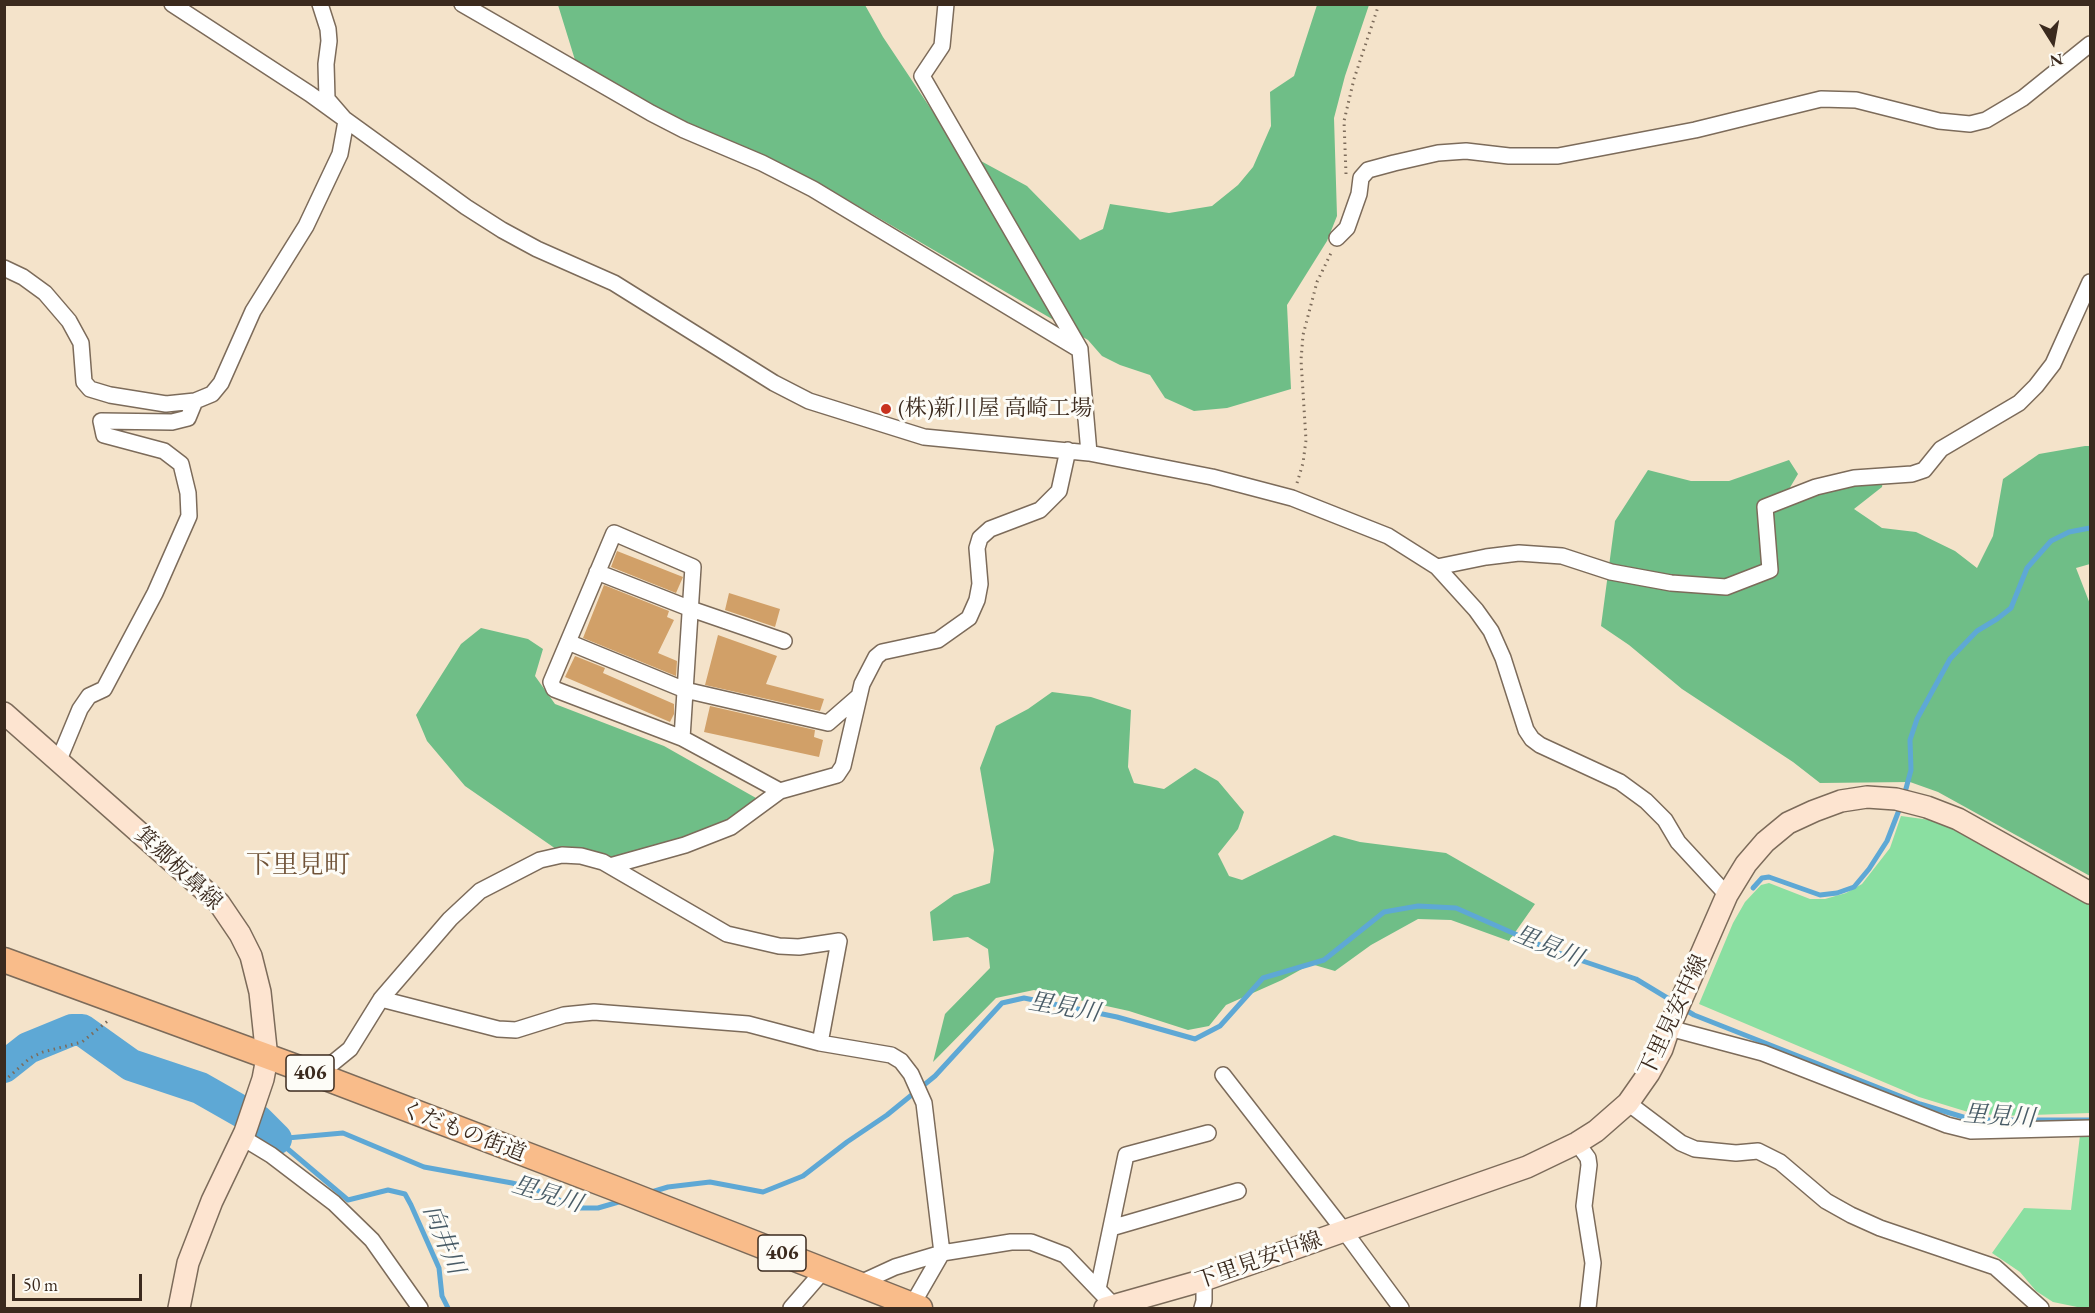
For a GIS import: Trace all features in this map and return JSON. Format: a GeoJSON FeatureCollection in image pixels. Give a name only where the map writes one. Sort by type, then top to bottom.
{"type":"FeatureCollection","features":[{"type":"Feature","properties":{"kind":"highway","name":"くだもの街道"},"geometry":{"type":"LineString","coordinates":[[4,960],[614,1188],[916,1307]]}},
{"type":"Feature","properties":{"kind":"main road","name":"箕郷板鼻線"},"geometry":{"type":"LineString","coordinates":[[4,713],[219,903],[240,934],[251,956],[260,992],[267,1058],[244,1135],[212,1201],[188,1263],[179,1308]]}},
{"type":"Feature","properties":{"kind":"main road","name":"下里見安中線"},"geometry":{"type":"LineString","coordinates":[[1106,1301],[1204,1281],[1346,1232],[1527,1167],[1577,1143],[1603,1126],[1628,1103],[1649,1073],[1662,1049],[1727,895],[1746,864],[1765,842],[1788,823],[1814,811],[1841,801],[1867,797],[1896,799],[1927,807],[1958,819],[2091,893]]}},
{"type":"Feature","properties":{"kind":"street"},"geometry":{"type":"LineString","coordinates":[[172,4],[310,94],[466,207],[502,230],[537,249],[614,283],[809,401],[924,437],[1068,450],[1212,477],[1292,498],[1388,536],[1437,567],[1476,610],[1491,632],[1503,658],[1526,730],[1532,739],[1620,783],[1646,801],[1665,820],[1678,842],[1727,895]]}},
{"type":"Feature","properties":{"kind":"street"},"geometry":{"type":"LineString","coordinates":[[320,4],[328,29],[329,42],[326,64],[327,99],[346,120]]}},
{"type":"Feature","properties":{"kind":"street"},"geometry":{"type":"LineString","coordinates":[[462,4],[651,113],[717,145],[762,163],[813,189],[1080,350]]}},
{"type":"Feature","properties":{"kind":"street"},"geometry":{"type":"LineString","coordinates":[[946,4],[942,46],[922,76],[1080,350],[1089,453]]}},
{"type":"Feature","properties":{"kind":"street"},"geometry":{"type":"LineString","coordinates":[[1337,237],[1347,228],[1359,194],[1361,178],[1368,170],[1394,163],[1438,153],[1466,151],[1509,156],[1558,156],[1695,130],[1821,99],[1856,100],[1939,121],[1970,123],[1986,120],[2015,103],[2091,44]]}},
{"type":"Feature","properties":{"kind":"street"},"geometry":{"type":"LineString","coordinates":[[4,268],[23,277],[45,293],[69,321],[81,343],[84,382],[90,389],[110,395],[166,404],[195,401],[212,394],[221,383],[253,311],[306,226],[340,154],[346,120]]}},
{"type":"Feature","properties":{"kind":"street"},"geometry":{"type":"LineString","coordinates":[[1437,567],[1486,556],[1519,553],[1562,556],[1611,572],[1671,583],[1726,588],[1770,570],[1765,507],[1816,487],[1854,478],[1912,474],[1924,470],[1941,449],[2019,403],[2036,386],[2053,364],[2091,282]]}},
{"type":"Feature","properties":{"kind":"street"},"geometry":{"type":"LineString","coordinates":[[58,762],[80,709],[89,696],[104,688],[155,593],[189,516],[188,493],[181,464],[164,451],[104,435],[101,421],[172,422],[188,418],[195,401]]}},
{"type":"Feature","properties":{"kind":"street"},"geometry":{"type":"LineString","coordinates":[[610,866],[685,845],[731,827],[780,791],[837,775],[843,766],[862,684],[876,657],[882,652],[938,640],[969,618],[977,600],[980,584],[977,548],[980,538],[990,529],[1040,510],[1059,491],[1068,450]]}},
{"type":"Feature","properties":{"kind":"street"},"geometry":{"type":"LineString","coordinates":[[682,738],[693,567],[614,532],[551,682],[554,689],[682,738],[780,791]]}},
{"type":"Feature","properties":{"kind":"street"},"geometry":{"type":"LineString","coordinates":[[597,573],[784,641]]}},
{"type":"Feature","properties":{"kind":"street"},"geometry":{"type":"LineString","coordinates":[[568,642],[686,690],[828,723],[859,696]]}},
{"type":"Feature","properties":{"kind":"street"},"geometry":{"type":"LineString","coordinates":[[318,1076],[350,1049],[381,999],[450,919],[480,891],[540,860],[562,855],[581,856],[610,866],[727,934],[779,946],[798,947],[839,941],[820,1043]]}},
{"type":"Feature","properties":{"kind":"street"},"geometry":{"type":"LineString","coordinates":[[381,999],[498,1029],[516,1030],[564,1015],[594,1012],[748,1024],[820,1043],[891,1055],[902,1061],[911,1074],[924,1103],[942,1253],[916,1307]]}},
{"type":"Feature","properties":{"kind":"street"},"geometry":{"type":"LineString","coordinates":[[1671,1024],[1763,1053],[1947,1125],[1971,1131],[2091,1128]]}},
{"type":"Feature","properties":{"kind":"street"},"geometry":{"type":"LineString","coordinates":[[1223,1075],[1346,1232],[1401,1308]]}},
{"type":"Feature","properties":{"kind":"street"},"geometry":{"type":"LineString","coordinates":[[1628,1103],[1682,1143],[1695,1149],[1736,1153],[1758,1151],[1780,1162],[1826,1201],[1851,1215],[1880,1228],[1995,1267],[2041,1308]]}},
{"type":"Feature","properties":{"kind":"street"},"geometry":{"type":"LineString","coordinates":[[1106,1301],[1111,1227],[1126,1155],[1208,1133]]}},
{"type":"Feature","properties":{"kind":"street"},"geometry":{"type":"LineString","coordinates":[[244,1135],[334,1203],[372,1240],[420,1308]]}},
{"type":"Feature","properties":{"kind":"street"},"geometry":{"type":"LineString","coordinates":[[1577,1143],[1588,1158],[1589,1165],[1584,1206],[1593,1263],[1588,1308]]}},
{"type":"Feature","properties":{"kind":"street"},"geometry":{"type":"LineString","coordinates":[[1111,1227],[1239,1191]]}},
{"type":"Feature","properties":{"kind":"street"},"geometry":{"type":"LineString","coordinates":[[858,1284],[895,1267],[942,1253],[1011,1242],[1031,1242],[1065,1255],[1106,1301]]}},
{"type":"Feature","properties":{"kind":"street"},"geometry":{"type":"LineString","coordinates":[[791,1308],[824,1270]]}},
{"type":"Feature","properties":{"kind":"street"},"geometry":{"type":"LineString","coordinates":[[1202,1308],[1204,1281]]}},
{"type":"Feature","properties":{"kind":"path"},"geometry":{"type":"LineString","coordinates":[[4,1081],[30,1058],[43,1052],[82,1042],[97,1029]]}},
{"type":"Feature","properties":{"kind":"green space"},"geometry":{"type":"Polygon","coordinates":[[[558,5],[865,5],[883,37],[935,115],[979,160],[1027,186],[1080,240],[1103,229],[1110,204],[1169,213],[1212,206],[1238,185],[1253,167],[1271,126],[1270,92],[1294,76],[1317,5],[1369,5],[1345,76],[1334,118],[1337,216],[1327,241],[1287,305],[1291,389],[1227,408],[1194,411],[1165,398],[1150,375],[1102,356],[1088,340],[829,189],[743,148],[683,124],[575,60],[558,5]]]}},
{"type":"Feature","properties":{"kind":"green space"},"geometry":{"type":"Polygon","coordinates":[[[2090,446],[2090,564],[2076,568],[2090,604],[2090,876],[1938,792],[1910,782],[1820,783],[1793,762],[1682,689],[1629,645],[1601,626],[1615,521],[1648,470],[1691,481],[1729,481],[1789,460],[1798,474],[1782,501],[1883,479],[1882,487],[1854,509],[1882,528],[1916,532],[1955,551],[1977,568],[1993,536],[2003,479],[2039,454],[2090,446]]]}},
{"type":"Feature","properties":{"kind":"green space"},"geometry":{"type":"Polygon","coordinates":[[[481,628],[528,639],[543,649],[535,676],[555,704],[664,746],[756,798],[725,825],[612,857],[584,851],[556,849],[465,786],[427,741],[416,715],[461,644],[481,628]]]}},
{"type":"Feature","properties":{"kind":"green space"},"geometry":{"type":"Polygon","coordinates":[[[1052,692],[1091,697],[1131,710],[1128,767],[1134,783],[1164,789],[1195,768],[1218,781],[1244,812],[1238,829],[1218,854],[1229,876],[1242,880],[1334,835],[1360,842],[1446,853],[1535,904],[1509,941],[1451,920],[1418,919],[1371,945],[1335,971],[1311,964],[1282,980],[1226,1005],[1209,1026],[1188,1030],[1129,1011],[1034,990],[996,998],[933,1062],[945,1014],[990,968],[988,949],[968,937],[933,941],[930,912],[954,895],[990,883],[994,850],[980,768],[996,726],[1028,709],[1052,692]]]}},
{"type":"Feature","properties":{"kind":"green space"},"geometry":{"type":"Polygon","coordinates":[[[1901,816],[1930,820],[1960,828],[2090,900],[2090,1113],[2002,1116],[1968,1112],[1919,1097],[1699,1004],[1733,923],[1745,902],[1761,885],[1769,883],[1810,899],[1825,899],[1846,893],[1862,884],[1890,848],[1901,816]]]}},
{"type":"Feature","properties":{"kind":"green space"},"geometry":{"type":"Polygon","coordinates":[[[2080,1135],[2090,1135],[2090,1308],[2053,1302],[2036,1291],[2020,1272],[1992,1253],[2024,1208],[2071,1210],[2080,1135]]]}},
{"type":"Feature","properties":{"kind":"building"},"geometry":{"type":"Polygon","coordinates":[[[617,551],[683,577],[676,593],[611,567],[617,551]]]}},
{"type":"Feature","properties":{"kind":"building"},"geometry":{"type":"Polygon","coordinates":[[[604,585],[669,611],[667,617],[674,620],[658,653],[677,661],[676,676],[583,638],[604,585]]]}},
{"type":"Feature","properties":{"kind":"building"},"geometry":{"type":"Polygon","coordinates":[[[729,593],[780,609],[775,627],[725,610],[729,593]]]}},
{"type":"Feature","properties":{"kind":"building"},"geometry":{"type":"Polygon","coordinates":[[[718,635],[777,656],[766,684],[824,699],[820,711],[705,685],[718,635]]]}},
{"type":"Feature","properties":{"kind":"building"},"geometry":{"type":"Polygon","coordinates":[[[575,656],[605,668],[603,673],[674,704],[674,714],[670,722],[565,677],[575,656]]]}},
{"type":"Feature","properties":{"kind":"building"},"geometry":{"type":"Polygon","coordinates":[[[710,706],[815,730],[814,737],[823,740],[819,757],[704,732],[710,706]]]}},
{"type":"Feature","properties":{"kind":"waterway"},"geometry":{"type":"LineString","coordinates":[[1904,796],[1911,770],[1910,740],[1917,719],[1950,659],[1977,631],[2011,608],[2027,568],[2051,541],[2069,532],[2090,528]]}},
{"type":"Feature","properties":{"kind":"waterway"},"geometry":{"type":"LineString","coordinates":[[1753,888],[1762,878],[1769,877],[1820,895],[1837,893],[1854,887],[1887,841],[1901,805]]}},
{"type":"Feature","properties":{"kind":"waterway","name":"里見川"},"geometry":{"type":"LineString","coordinates":[[648,1193],[668,1187],[710,1182],[763,1192],[803,1176],[887,1115],[935,1076],[1002,1003],[1024,998],[1117,1017],[1195,1039],[1220,1026],[1263,978],[1324,960],[1384,912],[1418,906],[1456,908],[1556,952],[1636,979],[1674,1002]]}},
{"type":"Feature","properties":{"kind":"waterway","name":"里見川"},"geometry":{"type":"LineString","coordinates":[[1684,1009],[1694,1015],[1920,1104],[1973,1120],[2090,1120]]}},
{"type":"Feature","properties":{"kind":"waterway","name":"里見川"},"geometry":{"type":"LineString","coordinates":[[4,1067],[28,1048],[72,1030],[82,1030],[131,1065],[200,1088],[258,1121],[276,1139]]}},
{"type":"Feature","properties":{"kind":"waterway","name":"里見川"},"geometry":{"type":"LineString","coordinates":[[276,1139],[343,1133],[424,1167],[532,1188],[577,1208],[598,1208],[622,1201]]}},
{"type":"Feature","properties":{"kind":"waterway","name":"向井川"},"geometry":{"type":"LineString","coordinates":[[276,1139],[348,1200],[388,1190],[405,1194],[439,1268],[442,1296],[448,1308]]}},
{"type":"Feature","properties":{"kind":"place","name":"(株)新川屋 高崎工場"},"geometry":{"type":"Point","coordinates":[886,409]}},
{"type":"Feature","properties":{"kind":"district","name":"下里見町"},"geometry":{"type":"Point","coordinates":[298,866]}}]}
